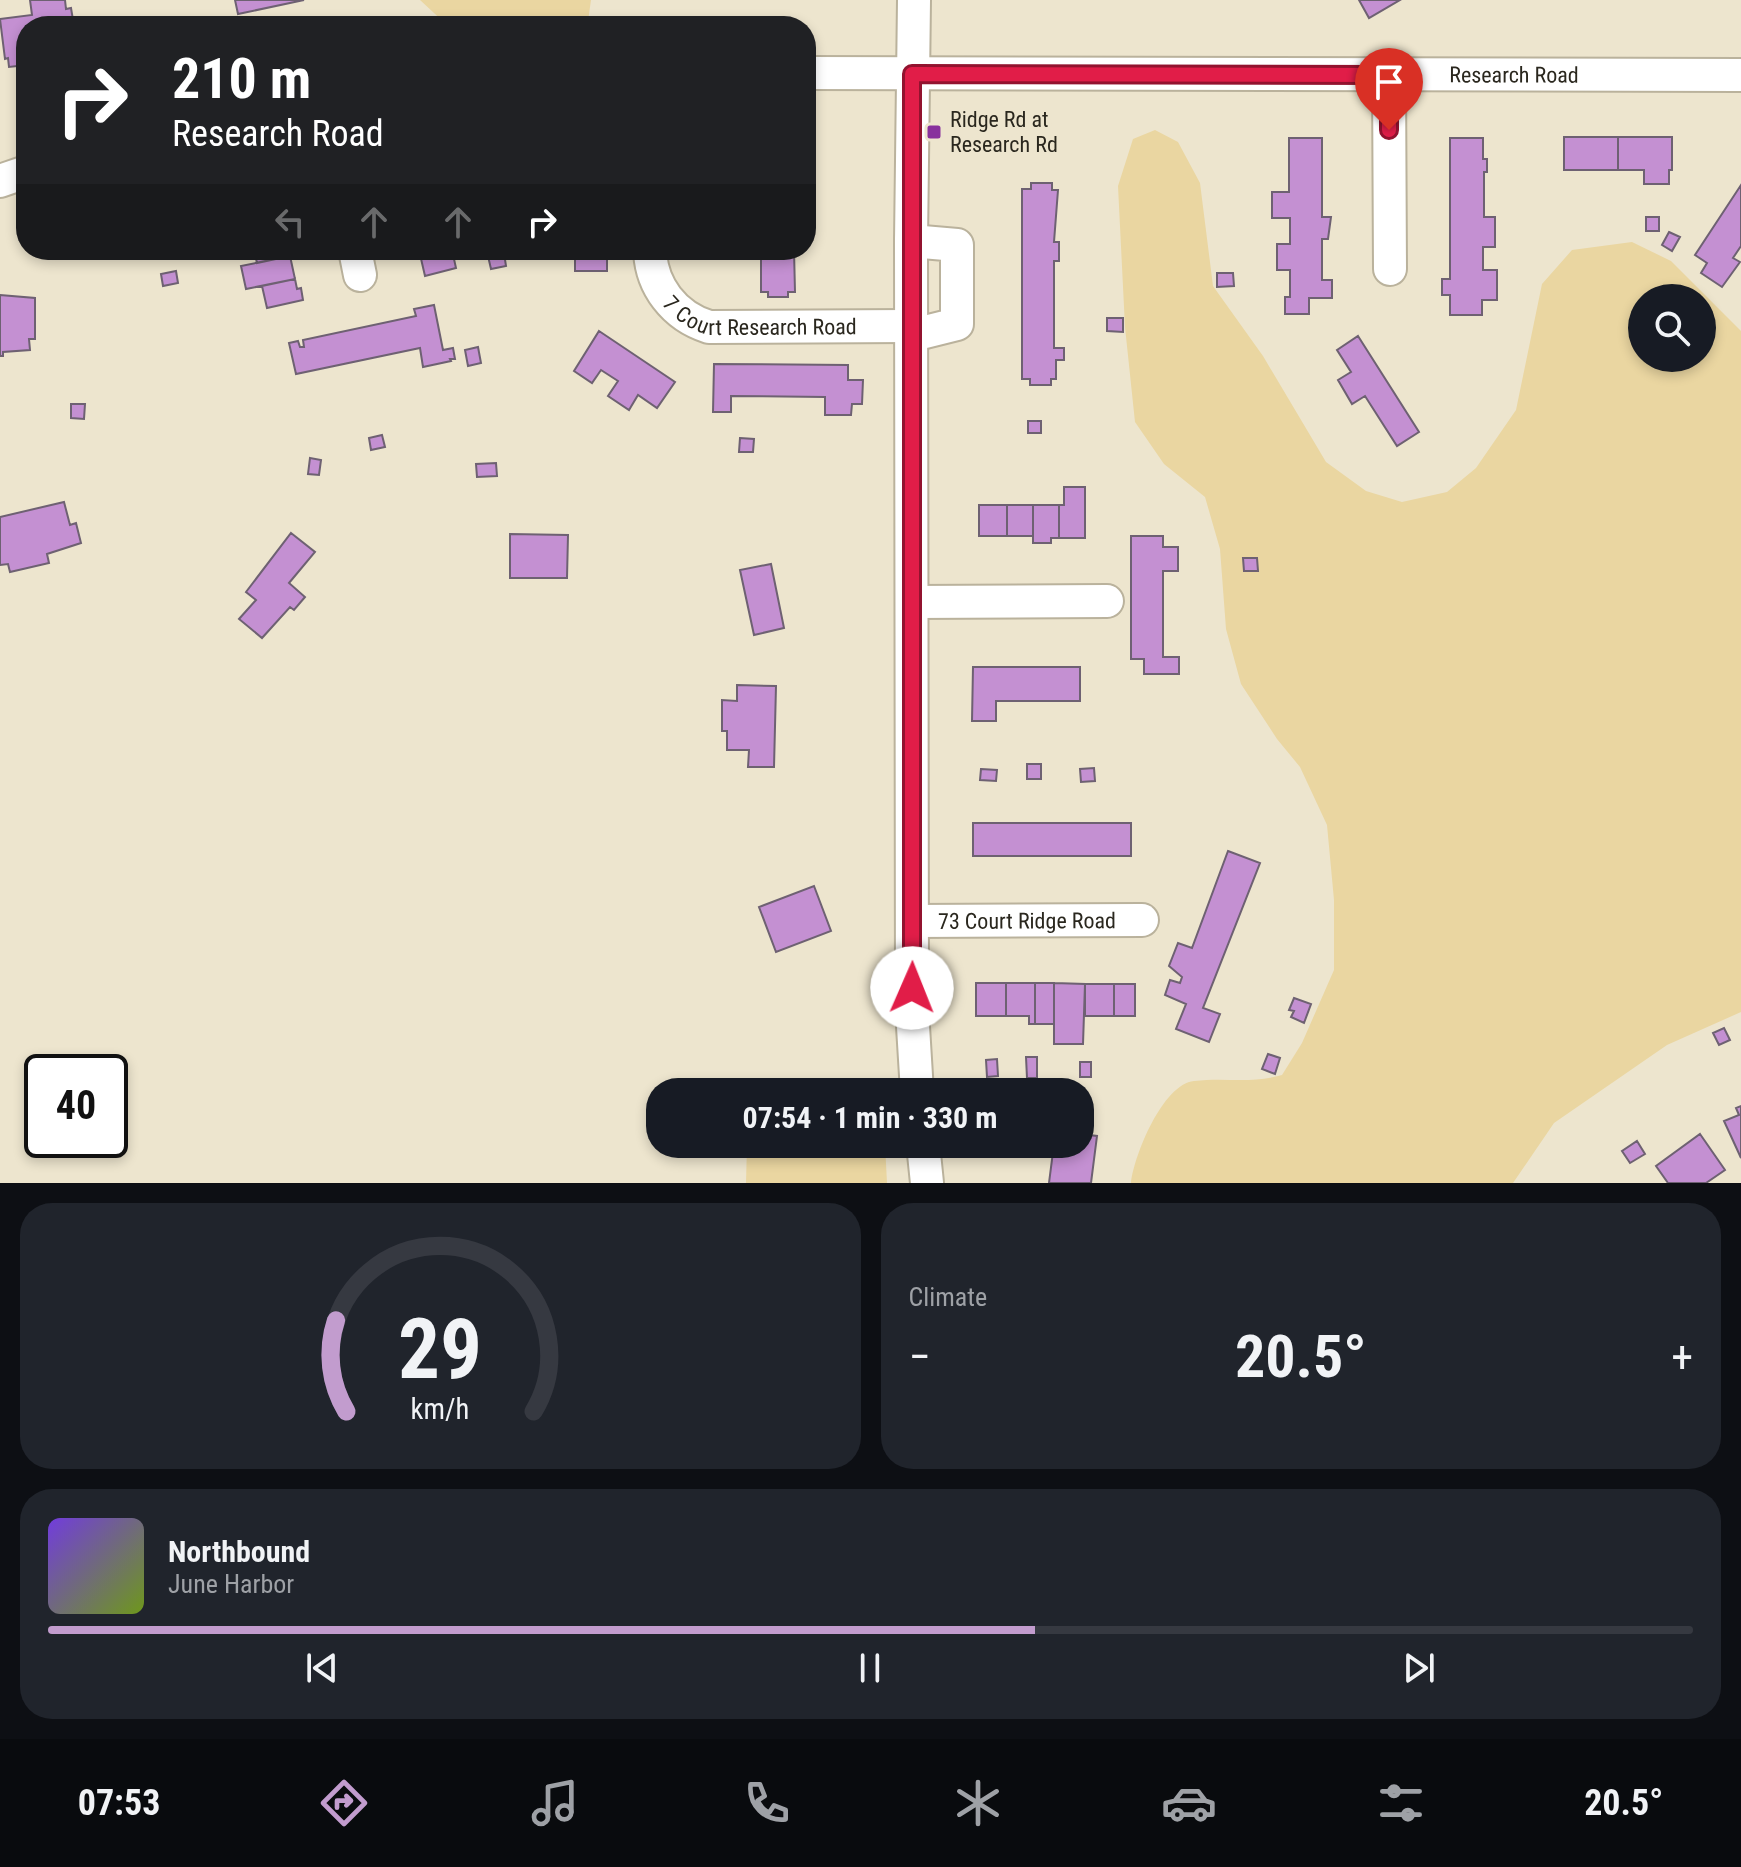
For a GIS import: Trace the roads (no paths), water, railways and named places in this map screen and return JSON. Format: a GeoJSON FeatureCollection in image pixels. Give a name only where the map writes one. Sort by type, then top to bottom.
{"type":"FeatureCollection","features":[{"type":"Feature","properties":{"kind":"street"},"geometry":{"type":"LineString","coordinates":[[914,0],[911,241],[912,1010],[916,1078]]}},
{"type":"Feature","properties":{"kind":"street","name":"Research Road"},"geometry":{"type":"LineString","coordinates":[[816,73],[1741,75]]}},
{"type":"Feature","properties":{"kind":"street"},"geometry":{"type":"LineString","coordinates":[[1389,75],[1390,269]]}},
{"type":"Feature","properties":{"kind":"street","name":"7 Court Research Road"},"geometry":{"type":"LineString","coordinates":[[651,260],[652,273],[674,307],[693,322],[709,327],[911,330],[957,324],[957,245],[911,241]]}},
{"type":"Feature","properties":{"kind":"street"},"geometry":{"type":"LineString","coordinates":[[912,602],[1107,601]]}},
{"type":"Feature","properties":{"kind":"street","name":"73 Court Ridge Road"},"geometry":{"type":"LineString","coordinates":[[913,921],[1142,920]]}},
{"type":"Feature","properties":{"kind":"street"},"geometry":{"type":"LineString","coordinates":[[924,1158],[927,1183]]}},
{"type":"Feature","properties":{"kind":"place","name":"Ridge Rd at Research Rd"},"geometry":{"type":"Point","coordinates":[934,132]}}]}
